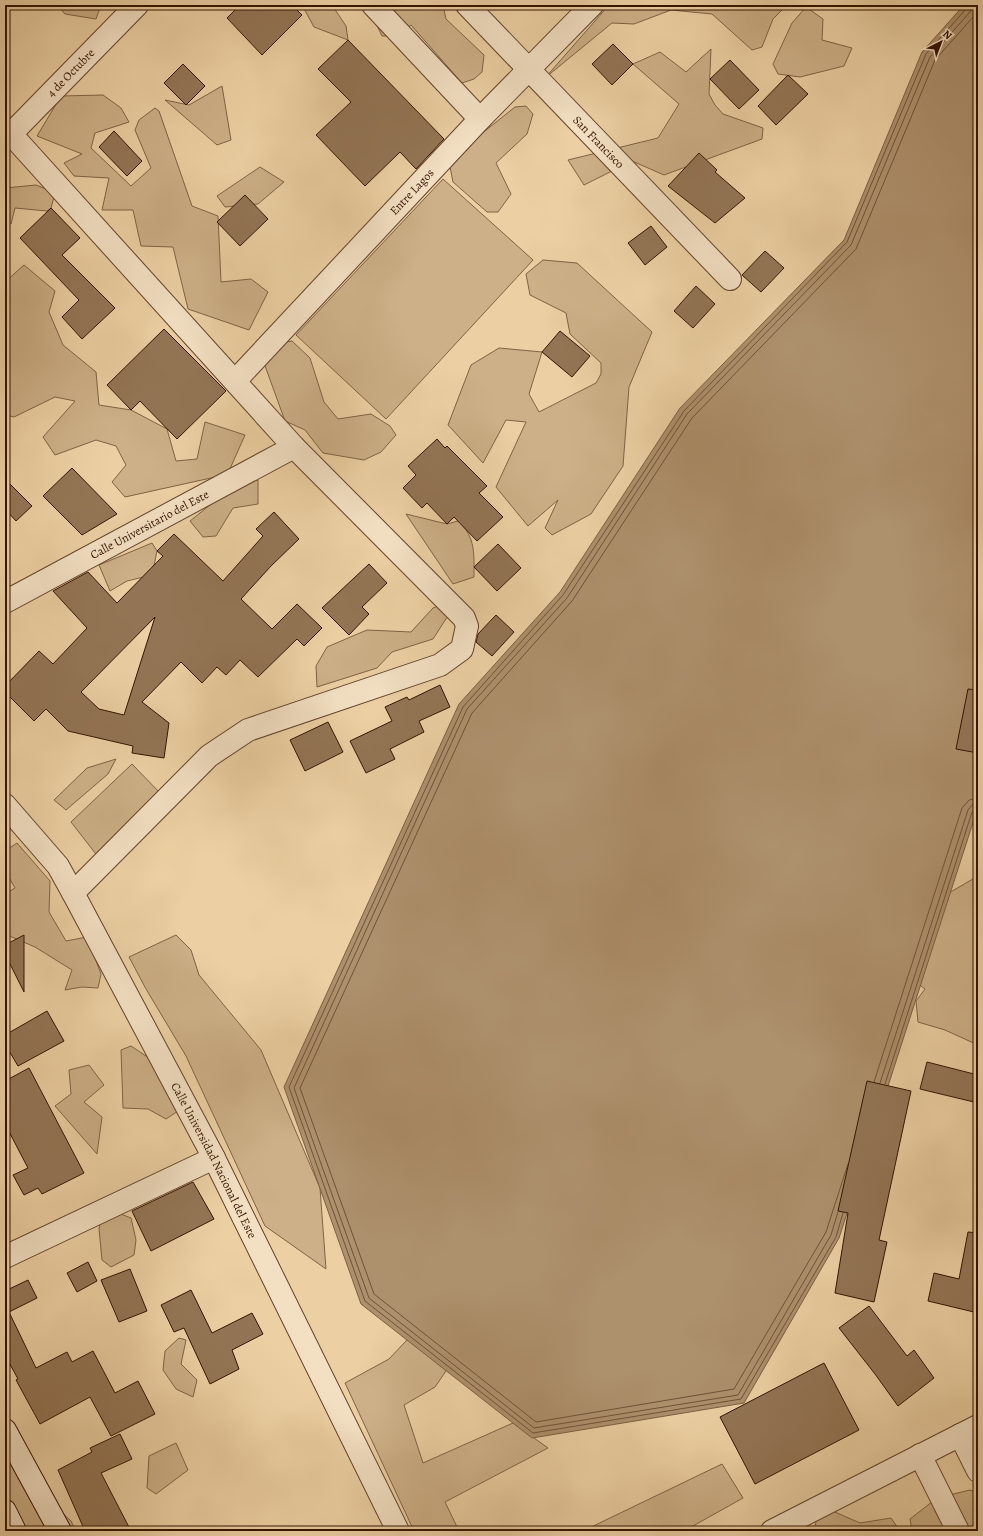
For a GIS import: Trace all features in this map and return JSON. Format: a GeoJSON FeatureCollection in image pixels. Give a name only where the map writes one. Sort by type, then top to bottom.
{"type":"FeatureCollection","features":[{"type":"Feature","properties":{"kind":"street","name":"4 de Octubre"},"geometry":{"type":"LineString","coordinates":[[8,137],[136,5]]}},
{"type":"Feature","properties":{"kind":"street"},"geometry":{"type":"LineString","coordinates":[[373,5],[480,119]]}},
{"type":"Feature","properties":{"kind":"street","name":"San Francisco"},"geometry":{"type":"LineString","coordinates":[[467,5],[730,279]]}},
{"type":"Feature","properties":{"kind":"street","name":"Entre Lagos"},"geometry":{"type":"LineString","coordinates":[[235,381],[480,119],[530,70],[592,5]]}},
{"type":"Feature","properties":{"kind":"street"},"geometry":{"type":"LineString","coordinates":[[8,137],[235,381],[294,447],[464,618],[467,626],[462,649],[440,665],[248,730],[209,756],[73,893]]}},
{"type":"Feature","properties":{"kind":"street","name":"Calle Universitario del Este"},"geometry":{"type":"LineString","coordinates":[[5,602],[294,447]]}},
{"type":"Feature","properties":{"kind":"street","name":"Calle Universidad Nacional del Este"},"geometry":{"type":"LineString","coordinates":[[5,805],[58,866],[73,893],[214,1158],[398,1531]]}},
{"type":"Feature","properties":{"kind":"street"},"geometry":{"type":"LineString","coordinates":[[5,1257],[214,1158]]}},
{"type":"Feature","properties":{"kind":"street"},"geometry":{"type":"LineString","coordinates":[[5,1430],[60,1531]]}},
{"type":"Feature","properties":{"kind":"street"},"geometry":{"type":"LineString","coordinates":[[772,1531],[969,1430],[978,1471]]}},
{"type":"Feature","properties":{"kind":"street"},"geometry":{"type":"LineString","coordinates":[[920,1455],[958,1531]]}},
{"type":"Feature","properties":{"kind":"street"},"geometry":{"type":"LineString","coordinates":[[5,1511],[16,1531]]}},
{"type":"Feature","properties":{"kind":"shaded area"},"geometry":{"type":"Polygon","coordinates":[[[57,5],[101,5],[96,19],[65,14],[57,5]]]}},
{"type":"Feature","properties":{"kind":"shaded area"},"geometry":{"type":"Polygon","coordinates":[[[302,5],[332,5],[346,26],[348,40],[314,27],[302,5]]]}},
{"type":"Feature","properties":{"kind":"shaded area"},"geometry":{"type":"Polygon","coordinates":[[[367,5],[443,5],[446,19],[484,55],[482,72],[474,79],[462,83],[411,25],[398,36],[382,36],[367,5]]]}},
{"type":"Feature","properties":{"kind":"shaded area"},"geometry":{"type":"Polygon","coordinates":[[[609,5],[787,5],[773,19],[762,47],[752,50],[712,14],[671,10],[634,24],[612,23],[545,78],[609,5]]]}},
{"type":"Feature","properties":{"kind":"shaded area"},"geometry":{"type":"Polygon","coordinates":[[[806,7],[823,19],[822,40],[852,48],[844,66],[800,77],[778,74],[773,64],[792,23],[806,7]]]}},
{"type":"Feature","properties":{"kind":"shaded area"},"geometry":{"type":"Polygon","coordinates":[[[711,49],[709,94],[715,105],[723,114],[763,128],[762,139],[664,175],[632,161],[584,185],[568,160],[658,138],[679,104],[633,64],[660,52],[686,72],[711,49]]]}},
{"type":"Feature","properties":{"kind":"shaded area"},"geometry":{"type":"Polygon","coordinates":[[[222,86],[231,140],[217,145],[165,100],[189,105],[222,86]]]}},
{"type":"Feature","properties":{"kind":"shaded area"},"geometry":{"type":"Polygon","coordinates":[[[103,95],[121,108],[129,122],[95,133],[91,148],[131,186],[151,168],[135,130],[139,120],[155,108],[159,111],[192,206],[218,216],[221,282],[251,279],[268,292],[249,330],[188,309],[173,247],[141,246],[133,210],[102,210],[109,178],[74,176],[64,163],[82,154],[37,136],[61,96],[103,95]]]}},
{"type":"Feature","properties":{"kind":"shaded area"},"geometry":{"type":"Polygon","coordinates":[[[526,106],[533,114],[527,134],[496,163],[511,194],[498,212],[487,212],[453,182],[449,162],[456,154],[515,107],[526,106]]]}},
{"type":"Feature","properties":{"kind":"shaded area"},"geometry":{"type":"Polygon","coordinates":[[[260,167],[284,182],[258,204],[225,207],[217,196],[260,167]]]}},
{"type":"Feature","properties":{"kind":"shaded area"},"geometry":{"type":"Polygon","coordinates":[[[443,179],[533,260],[386,419],[296,335],[443,179]]]}},
{"type":"Feature","properties":{"kind":"shaded area"},"geometry":{"type":"Polygon","coordinates":[[[36,185],[46,189],[54,197],[51,208],[47,211],[15,208],[11,224],[5,222],[5,188],[36,185]]]}},
{"type":"Feature","properties":{"kind":"shaded area"},"geometry":{"type":"Polygon","coordinates":[[[543,260],[577,263],[652,332],[629,387],[623,466],[591,514],[552,535],[545,528],[558,500],[528,526],[496,487],[526,422],[506,420],[483,463],[448,425],[471,365],[499,348],[542,352],[529,394],[539,412],[596,383],[601,374],[601,363],[570,334],[566,313],[530,295],[526,274],[543,260]]]}},
{"type":"Feature","properties":{"kind":"shaded area"},"geometry":{"type":"Polygon","coordinates":[[[24,265],[55,291],[49,312],[63,345],[96,372],[99,405],[131,410],[167,429],[176,461],[197,459],[205,422],[245,435],[229,471],[220,476],[125,497],[112,482],[126,465],[116,446],[96,440],[55,455],[43,437],[75,401],[55,397],[14,417],[5,415],[5,331],[10,317],[5,303],[5,282],[24,265]]]}},
{"type":"Feature","properties":{"kind":"shaded area"},"geometry":{"type":"Polygon","coordinates":[[[292,341],[310,358],[324,402],[338,419],[371,414],[390,426],[396,435],[381,452],[364,460],[323,453],[305,430],[285,421],[264,363],[273,344],[292,341]]]}},
{"type":"Feature","properties":{"kind":"shaded area"},"geometry":{"type":"Polygon","coordinates":[[[258,480],[258,504],[233,508],[216,536],[203,537],[190,521],[235,485],[258,480]]]}},
{"type":"Feature","properties":{"kind":"shaded area"},"geometry":{"type":"Polygon","coordinates":[[[406,514],[447,524],[458,521],[468,533],[473,547],[474,577],[453,584],[406,514]]]}},
{"type":"Feature","properties":{"kind":"shaded area"},"geometry":{"type":"Polygon","coordinates":[[[152,543],[157,551],[152,575],[127,581],[110,591],[99,565],[152,543]]]}},
{"type":"Feature","properties":{"kind":"shaded area"},"geometry":{"type":"Polygon","coordinates":[[[443,604],[451,611],[433,639],[392,652],[377,668],[317,687],[316,666],[327,647],[367,630],[411,632],[433,608],[443,604]]]}},
{"type":"Feature","properties":{"kind":"shaded area"},"geometry":{"type":"Polygon","coordinates":[[[116,759],[108,774],[66,810],[54,800],[87,768],[116,759]]]}},
{"type":"Feature","properties":{"kind":"shaded area"},"geometry":{"type":"Polygon","coordinates":[[[132,764],[162,795],[99,858],[71,822],[132,764]]]}},
{"type":"Feature","properties":{"kind":"shaded area"},"geometry":{"type":"Polygon","coordinates":[[[17,843],[50,881],[49,912],[66,941],[87,937],[101,974],[98,988],[82,987],[65,990],[72,970],[35,947],[5,934],[5,894],[15,888],[7,874],[5,851],[17,843]]]}},
{"type":"Feature","properties":{"kind":"shaded area"},"geometry":{"type":"Polygon","coordinates":[[[978,876],[978,1045],[945,1030],[918,1022],[916,1001],[925,989],[916,982],[935,901],[978,876]]]}},
{"type":"Feature","properties":{"kind":"shaded area"},"geometry":{"type":"Polygon","coordinates":[[[176,935],[191,950],[199,975],[261,1050],[320,1188],[326,1269],[265,1226],[186,1056],[146,989],[129,957],[176,935]]]}},
{"type":"Feature","properties":{"kind":"shaded area"},"geometry":{"type":"Polygon","coordinates":[[[131,1046],[155,1062],[181,1109],[166,1119],[148,1109],[123,1108],[121,1050],[131,1046]]]}},
{"type":"Feature","properties":{"kind":"shaded area"},"geometry":{"type":"Polygon","coordinates":[[[89,1065],[104,1085],[84,1102],[102,1117],[97,1154],[55,1106],[71,1094],[69,1070],[89,1065]]]}},
{"type":"Feature","properties":{"kind":"shaded area"},"geometry":{"type":"Polygon","coordinates":[[[102,1211],[118,1213],[131,1218],[136,1240],[134,1255],[111,1267],[102,1260],[99,1229],[102,1211]]]}},
{"type":"Feature","properties":{"kind":"shaded area"},"geometry":{"type":"Polygon","coordinates":[[[422,1324],[457,1355],[435,1387],[404,1405],[423,1463],[513,1423],[548,1448],[445,1502],[459,1531],[414,1531],[345,1383],[389,1359],[422,1324]]]}},
{"type":"Feature","properties":{"kind":"shaded area"},"geometry":{"type":"Polygon","coordinates":[[[179,1338],[186,1340],[181,1364],[197,1380],[193,1397],[176,1389],[163,1370],[165,1351],[179,1338]]]}},
{"type":"Feature","properties":{"kind":"shaded area"},"geometry":{"type":"Polygon","coordinates":[[[5,1442],[58,1509],[71,1521],[76,1531],[13,1531],[13,1513],[5,1500],[5,1442]]]}},
{"type":"Feature","properties":{"kind":"shaded area"},"geometry":{"type":"Polygon","coordinates":[[[176,1443],[188,1470],[156,1494],[147,1488],[149,1456],[176,1443]]]}},
{"type":"Feature","properties":{"kind":"shaded area"},"geometry":{"type":"Polygon","coordinates":[[[722,1464],[743,1498],[684,1531],[583,1531],[722,1464]]]}},
{"type":"Feature","properties":{"kind":"shaded area"},"geometry":{"type":"Polygon","coordinates":[[[970,1490],[978,1493],[978,1531],[912,1530],[910,1519],[937,1498],[970,1490]]]}},
{"type":"Feature","properties":{"kind":"shaded area"},"geometry":{"type":"Polygon","coordinates":[[[828,1509],[860,1523],[891,1518],[900,1531],[814,1531],[818,1512],[828,1509]]]}},
{"type":"Feature","properties":{"kind":"water"},"geometry":{"type":"Polygon","coordinates":[[[964,5],[978,5],[978,807],[839,1238],[744,1403],[532,1438],[361,1304],[284,1087],[459,704],[560,592],[680,408],[844,240],[922,52],[964,5]]]}},
{"type":"Feature","properties":{"kind":"building"},"geometry":{"type":"Polygon","coordinates":[[[240,5],[292,5],[302,15],[262,55],[227,18],[240,5]]]}},
{"type":"Feature","properties":{"kind":"building"},"geometry":{"type":"Polygon","coordinates":[[[348,40],[444,139],[416,169],[400,152],[365,186],[316,135],[351,102],[318,69],[348,40]]]}},
{"type":"Feature","properties":{"kind":"building"},"geometry":{"type":"Polygon","coordinates":[[[613,44],[633,64],[612,85],[592,64],[613,44]]]}},
{"type":"Feature","properties":{"kind":"building"},"geometry":{"type":"Polygon","coordinates":[[[730,60],[759,90],[739,109],[710,79],[730,60]]]}},
{"type":"Feature","properties":{"kind":"building"},"geometry":{"type":"Polygon","coordinates":[[[183,64],[205,86],[186,105],[164,83],[183,64]]]}},
{"type":"Feature","properties":{"kind":"building"},"geometry":{"type":"Polygon","coordinates":[[[788,75],[808,94],[776,125],[758,106],[788,75]]]}},
{"type":"Feature","properties":{"kind":"building"},"geometry":{"type":"Polygon","coordinates":[[[114,131],[142,161],[127,176],[99,147],[114,131]]]}},
{"type":"Feature","properties":{"kind":"building"},"geometry":{"type":"Polygon","coordinates":[[[699,153],[717,170],[715,172],[745,198],[715,223],[668,186],[699,153]]]}},
{"type":"Feature","properties":{"kind":"building"},"geometry":{"type":"Polygon","coordinates":[[[245,195],[268,219],[240,246],[217,222],[245,195]]]}},
{"type":"Feature","properties":{"kind":"building"},"geometry":{"type":"Polygon","coordinates":[[[51,208],[80,238],[62,255],[115,308],[82,339],[62,317],[79,300],[20,238],[51,208]]]}},
{"type":"Feature","properties":{"kind":"building"},"geometry":{"type":"Polygon","coordinates":[[[651,226],[667,247],[645,265],[628,243],[651,226]]]}},
{"type":"Feature","properties":{"kind":"building"},"geometry":{"type":"Polygon","coordinates":[[[765,251],[784,268],[761,292],[742,275],[765,251]]]}},
{"type":"Feature","properties":{"kind":"building"},"geometry":{"type":"Polygon","coordinates":[[[696,286],[715,304],[693,328],[674,311],[696,286]]]}},
{"type":"Feature","properties":{"kind":"building"},"geometry":{"type":"Polygon","coordinates":[[[164,329],[226,391],[177,439],[140,401],[131,410],[107,385],[164,329]]]}},
{"type":"Feature","properties":{"kind":"building"},"geometry":{"type":"Polygon","coordinates":[[[560,331],[590,356],[572,377],[542,352],[560,331]]]}},
{"type":"Feature","properties":{"kind":"building"},"geometry":{"type":"Polygon","coordinates":[[[437,439],[445,448],[447,446],[487,486],[479,493],[503,517],[477,541],[454,517],[447,524],[427,503],[422,508],[403,488],[416,475],[408,466],[437,439]]]}},
{"type":"Feature","properties":{"kind":"building"},"geometry":{"type":"Polygon","coordinates":[[[72,468],[117,514],[82,535],[43,496],[72,468]]]}},
{"type":"Feature","properties":{"kind":"building"},"geometry":{"type":"Polygon","coordinates":[[[5,479],[32,506],[16,521],[5,509],[5,479]]]}},
{"type":"Feature","properties":{"kind":"building"},"geometry":{"type":"Polygon","coordinates":[[[274,512],[299,539],[271,566],[241,599],[272,629],[297,604],[322,628],[304,646],[297,639],[258,677],[240,660],[226,675],[217,667],[202,683],[181,662],[142,702],[169,723],[164,758],[132,753],[133,746],[68,731],[46,709],[34,721],[5,692],[5,686],[39,651],[53,664],[87,628],[53,591],[88,572],[117,603],[163,556],[157,551],[174,534],[223,581],[263,536],[256,529],[274,512]],[[155,617],[81,692],[99,709],[124,715],[155,617]]]}},
{"type":"Feature","properties":{"kind":"building"},"geometry":{"type":"Polygon","coordinates":[[[498,544],[521,568],[497,591],[474,567],[498,544]]]}},
{"type":"Feature","properties":{"kind":"building"},"geometry":{"type":"Polygon","coordinates":[[[369,564],[387,583],[362,607],[369,614],[349,635],[322,608],[369,564]]]}},
{"type":"Feature","properties":{"kind":"building"},"geometry":{"type":"Polygon","coordinates":[[[496,615],[514,632],[492,656],[476,642],[478,634],[496,615]]]}},
{"type":"Feature","properties":{"kind":"building"},"geometry":{"type":"Polygon","coordinates":[[[440,685],[450,707],[419,721],[424,732],[390,749],[395,759],[366,773],[350,741],[392,721],[385,707],[407,697],[409,700],[440,685]]]}},
{"type":"Feature","properties":{"kind":"building"},"geometry":{"type":"Polygon","coordinates":[[[968,689],[978,690],[978,753],[956,749],[968,689]]]}},
{"type":"Feature","properties":{"kind":"building"},"geometry":{"type":"Polygon","coordinates":[[[328,722],[343,752],[305,771],[290,740],[328,722]]]}},
{"type":"Feature","properties":{"kind":"building"},"geometry":{"type":"Polygon","coordinates":[[[24,935],[24,992],[5,954],[5,945],[24,935]]]}},
{"type":"Feature","properties":{"kind":"building"},"geometry":{"type":"Polygon","coordinates":[[[47,1011],[64,1041],[18,1066],[5,1044],[5,1035],[47,1011]]]}},
{"type":"Feature","properties":{"kind":"building"},"geometry":{"type":"Polygon","coordinates":[[[927,1062],[978,1075],[978,1103],[920,1089],[927,1062]]]}},
{"type":"Feature","properties":{"kind":"building"},"geometry":{"type":"Polygon","coordinates":[[[29,1068],[84,1173],[42,1194],[38,1188],[24,1195],[13,1175],[28,1168],[5,1124],[5,1081],[29,1068]]]}},
{"type":"Feature","properties":{"kind":"building"},"geometry":{"type":"Polygon","coordinates":[[[867,1081],[911,1091],[879,1240],[887,1242],[874,1302],[835,1293],[848,1213],[838,1211],[867,1081]]]}},
{"type":"Feature","properties":{"kind":"building"},"geometry":{"type":"Polygon","coordinates":[[[193,1182],[214,1219],[151,1251],[132,1211],[193,1182]]]}},
{"type":"Feature","properties":{"kind":"building"},"geometry":{"type":"Polygon","coordinates":[[[968,1232],[978,1233],[978,1313],[928,1301],[934,1273],[959,1279],[968,1232]]]}},
{"type":"Feature","properties":{"kind":"building"},"geometry":{"type":"Polygon","coordinates":[[[88,1262],[97,1281],[77,1292],[67,1273],[88,1262]]]}},
{"type":"Feature","properties":{"kind":"building"},"geometry":{"type":"Polygon","coordinates":[[[130,1269],[147,1311],[119,1322],[101,1280],[130,1269]]]}},
{"type":"Feature","properties":{"kind":"building"},"geometry":{"type":"Polygon","coordinates":[[[28,1280],[37,1298],[9,1312],[36,1368],[67,1352],[72,1362],[93,1351],[115,1393],[138,1381],[155,1414],[111,1436],[90,1397],[40,1424],[16,1380],[18,1379],[5,1355],[5,1291],[28,1280]]]}},
{"type":"Feature","properties":{"kind":"building"},"geometry":{"type":"Polygon","coordinates":[[[191,1290],[212,1333],[252,1313],[263,1334],[232,1350],[239,1369],[210,1384],[184,1328],[174,1332],[161,1305],[191,1290]]]}},
{"type":"Feature","properties":{"kind":"building"},"geometry":{"type":"Polygon","coordinates":[[[869,1306],[907,1356],[914,1350],[934,1378],[898,1406],[839,1328],[869,1306]]]}},
{"type":"Feature","properties":{"kind":"building"},"geometry":{"type":"Polygon","coordinates":[[[824,1363],[859,1430],[755,1484],[720,1417],[824,1363]]]}},
{"type":"Feature","properties":{"kind":"building"},"geometry":{"type":"Polygon","coordinates":[[[120,1434],[132,1459],[101,1473],[131,1531],[85,1531],[58,1470],[92,1452],[90,1448],[120,1434]]]}}]}
